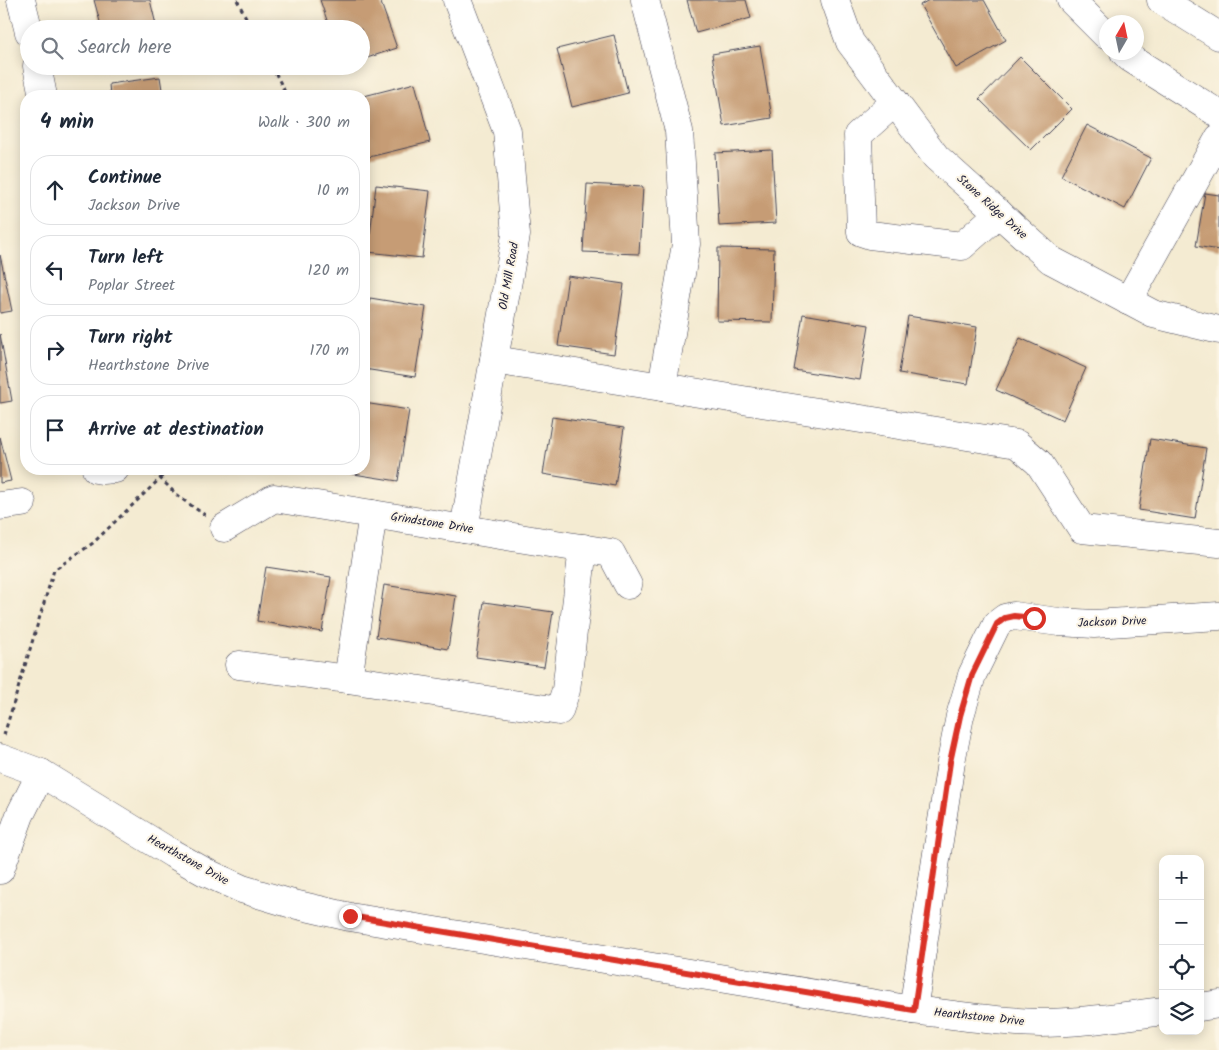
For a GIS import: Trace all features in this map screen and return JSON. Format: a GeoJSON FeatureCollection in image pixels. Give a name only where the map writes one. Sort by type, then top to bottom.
{"type":"FeatureCollection","features":[{"type":"Feature","properties":{"kind":"street"},"geometry":{"type":"LineString","coordinates":[[21,0],[26,20]]}},
{"type":"Feature","properties":{"kind":"street","name":"Old Mill Road"},"geometry":{"type":"LineString","coordinates":[[457,0],[507,131],[516,235],[464,529]]}},
{"type":"Feature","properties":{"kind":"street"},"geometry":{"type":"LineString","coordinates":[[645,0],[679,131],[686,244],[662,387]]}},
{"type":"Feature","properties":{"kind":"street","name":"Stone Ridge Drive"},"geometry":{"type":"LineString","coordinates":[[834,0],[850,42],[936,157],[1051,260],[1153,314],[1219,330]]}},
{"type":"Feature","properties":{"kind":"street"},"geometry":{"type":"LineString","coordinates":[[1071,0],[1099,28]]}},
{"type":"Feature","properties":{"kind":"street"},"geometry":{"type":"LineString","coordinates":[[1161,0],[1219,36]]}},
{"type":"Feature","properties":{"kind":"street"},"geometry":{"type":"LineString","coordinates":[[1133,60],[1219,114]]}},
{"type":"Feature","properties":{"kind":"street"},"geometry":{"type":"LineString","coordinates":[[39,75],[42,90]]}},
{"type":"Feature","properties":{"kind":"street"},"geometry":{"type":"LineString","coordinates":[[895,102],[858,134],[860,232],[870,235],[962,246],[999,213]]}},
{"type":"Feature","properties":{"kind":"street"},"geometry":{"type":"LineString","coordinates":[[1128,301],[1219,138]]}},
{"type":"Feature","properties":{"kind":"street"},"geometry":{"type":"LineString","coordinates":[[494,360],[1017,444],[1039,463],[1082,529],[1219,542]]}},
{"type":"Feature","properties":{"kind":"street","name":"Grindstone Drive"},"geometry":{"type":"LineString","coordinates":[[224,528],[274,498],[611,553],[628,585]]}},
{"type":"Feature","properties":{"kind":"street"},"geometry":{"type":"LineString","coordinates":[[348,679],[373,514]]}},
{"type":"Feature","properties":{"kind":"street"},"geometry":{"type":"LineString","coordinates":[[239,665],[348,679],[559,711],[566,690],[583,548]]}},
{"type":"Feature","properties":{"kind":"street","name":"Jackson Drive"},"geometry":{"type":"LineString","coordinates":[[914,1010],[950,762],[960,716],[972,675],[997,624],[1005,618],[1014,616],[1094,624],[1219,616]]}},
{"type":"Feature","properties":{"kind":"street","name":"Hearthstone Drive"},"geometry":{"type":"LineString","coordinates":[[2,748],[206,872],[242,889],[289,904],[350,916],[914,1010],[993,1021],[1042,1023],[1101,1019],[1159,1012]]}},
{"type":"Feature","properties":{"kind":"street"},"geometry":{"type":"LineString","coordinates":[[0,870],[20,815],[41,773]]}},
{"type":"Feature","properties":{"kind":"street"},"geometry":{"type":"LineString","coordinates":[[1204,1006],[1219,1004]]}},
{"type":"Feature","properties":{"kind":"path"},"geometry":{"type":"LineString","coordinates":[[237,0],[247,20]]}},
{"type":"Feature","properties":{"kind":"path"},"geometry":{"type":"LineString","coordinates":[[276,75],[284,90]]}},
{"type":"Feature","properties":{"kind":"path"},"geometry":{"type":"LineString","coordinates":[[155,475],[179,497],[224,528]]}},
{"type":"Feature","properties":{"kind":"path"},"geometry":{"type":"LineString","coordinates":[[2,748],[54,570],[93,543],[163,475]]}},
{"type":"Feature","properties":{"kind":"building"},"geometry":{"type":"Polygon","coordinates":[[[94,0],[150,0],[155,20],[100,20],[94,0]]]}},
{"type":"Feature","properties":{"kind":"building"},"geometry":{"type":"Polygon","coordinates":[[[320,0],[380,0],[397,48],[370,57],[370,20],[327,20],[320,0]]]}},
{"type":"Feature","properties":{"kind":"building"},"geometry":{"type":"Polygon","coordinates":[[[687,0],[746,0],[751,18],[696,33],[687,0]]]}},
{"type":"Feature","properties":{"kind":"building"},"geometry":{"type":"Polygon","coordinates":[[[929,0],[984,0],[1006,40],[956,68],[920,5],[929,0]]]}},
{"type":"Feature","properties":{"kind":"building"},"geometry":{"type":"Polygon","coordinates":[[[614,35],[628,93],[572,107],[557,49],[614,35]]]}},
{"type":"Feature","properties":{"kind":"building"},"geometry":{"type":"Polygon","coordinates":[[[760,46],[772,118],[724,126],[712,54],[760,46]]]}},
{"type":"Feature","properties":{"kind":"building"},"geometry":{"type":"Polygon","coordinates":[[[1020,57],[1072,109],[1031,150],[979,99],[1020,57]]]}},
{"type":"Feature","properties":{"kind":"building"},"geometry":{"type":"Polygon","coordinates":[[[160,77],[162,90],[110,90],[109,84],[160,77]]]}},
{"type":"Feature","properties":{"kind":"building"},"geometry":{"type":"Polygon","coordinates":[[[415,83],[430,142],[370,157],[370,94],[415,83]]]}},
{"type":"Feature","properties":{"kind":"building"},"geometry":{"type":"Polygon","coordinates":[[[1087,125],[1151,158],[1125,209],[1061,176],[1087,125]]]}},
{"type":"Feature","properties":{"kind":"building"},"geometry":{"type":"Polygon","coordinates":[[[772,150],[776,223],[719,226],[715,153],[772,150]]]}},
{"type":"Feature","properties":{"kind":"building"},"geometry":{"type":"Polygon","coordinates":[[[587,184],[643,187],[639,254],[583,252],[587,184]]]}},
{"type":"Feature","properties":{"kind":"building"},"geometry":{"type":"Polygon","coordinates":[[[376,185],[430,191],[422,258],[370,252],[370,235],[376,185]]]}},
{"type":"Feature","properties":{"kind":"building"},"geometry":{"type":"Polygon","coordinates":[[[1205,193],[1219,195],[1219,250],[1196,246],[1205,193]]]}},
{"type":"Feature","properties":{"kind":"building"},"geometry":{"type":"Polygon","coordinates":[[[718,248],[774,249],[772,322],[717,321],[718,248]]]}},
{"type":"Feature","properties":{"kind":"building"},"geometry":{"type":"Polygon","coordinates":[[[0,255],[12,311],[0,313],[0,255]]]}},
{"type":"Feature","properties":{"kind":"building"},"geometry":{"type":"Polygon","coordinates":[[[568,276],[624,284],[614,354],[558,346],[568,276]]]}},
{"type":"Feature","properties":{"kind":"building"},"geometry":{"type":"Polygon","coordinates":[[[370,298],[426,307],[415,377],[370,370],[370,298]]]}},
{"type":"Feature","properties":{"kind":"building"},"geometry":{"type":"Polygon","coordinates":[[[803,314],[869,325],[860,380],[794,370],[803,314]]]}},
{"type":"Feature","properties":{"kind":"building"},"geometry":{"type":"Polygon","coordinates":[[[908,316],[977,327],[968,384],[899,373],[908,316]]]}},
{"type":"Feature","properties":{"kind":"building"},"geometry":{"type":"Polygon","coordinates":[[[0,334],[12,401],[0,403],[0,334]]]}},
{"type":"Feature","properties":{"kind":"building"},"geometry":{"type":"Polygon","coordinates":[[[1020,338],[1086,368],[1063,420],[996,390],[1020,338]]]}},
{"type":"Feature","properties":{"kind":"building"},"geometry":{"type":"Polygon","coordinates":[[[370,404],[409,410],[398,481],[360,475],[370,475],[370,404]]]}},
{"type":"Feature","properties":{"kind":"building"},"geometry":{"type":"Polygon","coordinates":[[[552,417],[624,428],[615,486],[543,474],[552,417]]]}},
{"type":"Feature","properties":{"kind":"building"},"geometry":{"type":"Polygon","coordinates":[[[0,437],[11,481],[0,483],[0,437]]]}},
{"type":"Feature","properties":{"kind":"building"},"geometry":{"type":"Polygon","coordinates":[[[1150,439],[1206,448],[1195,519],[1139,510],[1150,439]]]}},
{"type":"Feature","properties":{"kind":"building"},"geometry":{"type":"Polygon","coordinates":[[[266,567],[331,577],[322,632],[257,621],[266,567]]]}},
{"type":"Feature","properties":{"kind":"building"},"geometry":{"type":"Polygon","coordinates":[[[384,585],[456,596],[448,649],[376,637],[384,585]]]}},
{"type":"Feature","properties":{"kind":"building"},"geometry":{"type":"Polygon","coordinates":[[[484,602],[553,612],[544,667],[476,657],[484,602]]]}},
{"type":"Feature","properties":{"kind":"route"},"geometry":{"type":"LineString","coordinates":[[350,916],[914,1010],[950,762],[960,716],[972,675],[997,624],[1005,618],[1014,616],[1034,618]]}}]}
